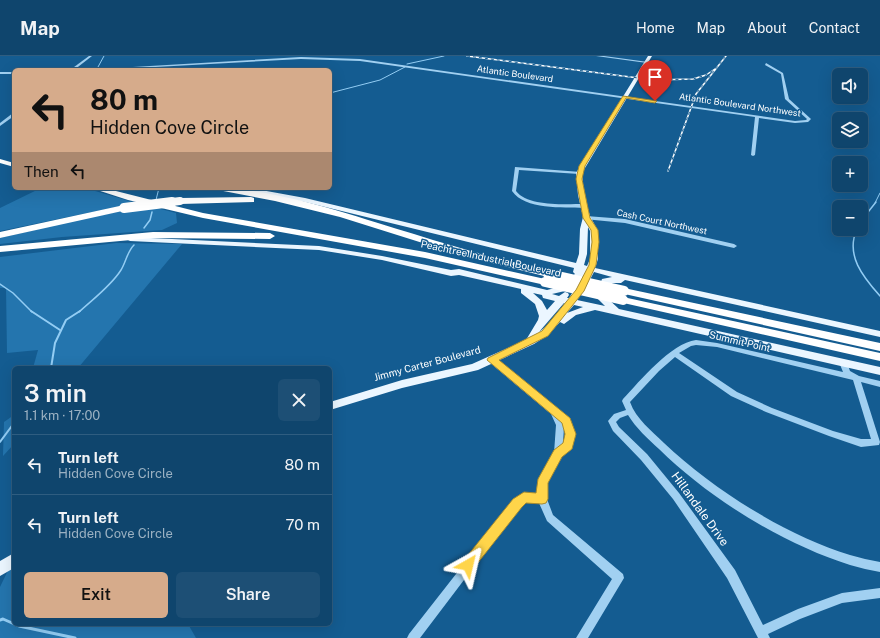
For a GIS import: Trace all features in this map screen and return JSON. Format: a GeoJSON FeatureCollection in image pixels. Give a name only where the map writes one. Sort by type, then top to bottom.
{"type":"FeatureCollection","features":[{"type":"Feature","properties":{"kind":"highway"},"geometry":{"type":"LineString","coordinates":[[0,154],[12,156]]}},
{"type":"Feature","properties":{"kind":"highway"},"geometry":{"type":"LineString","coordinates":[[0,161],[12,164]]}},
{"type":"Feature","properties":{"kind":"highway","name":"Peachtree Industrial Boulevard"},"geometry":{"type":"LineString","coordinates":[[102,190],[157,206],[205,217],[546,278],[880,347]]}},
{"type":"Feature","properties":{"kind":"highway"},"geometry":{"type":"LineString","coordinates":[[228,190],[292,203]]}},
{"type":"Feature","properties":{"kind":"highway"},"geometry":{"type":"LineString","coordinates":[[0,235],[124,208],[180,201],[243,200],[292,203]]}},
{"type":"Feature","properties":{"kind":"highway","name":"Peachtree Industrial Boulevard"},"geometry":{"type":"LineString","coordinates":[[292,203],[343,215],[546,278]]}},
{"type":"Feature","properties":{"kind":"highway"},"geometry":{"type":"LineString","coordinates":[[0,249],[153,235],[201,234],[270,236],[345,242]]}},
{"type":"Feature","properties":{"kind":"highway","name":"Peachtree Industrial Boulevard"},"geometry":{"type":"LineString","coordinates":[[624,295],[880,357]]}},
{"type":"Feature","properties":{"kind":"main road"},"geometry":{"type":"LineString","coordinates":[[580,173],[624,97],[650,56]]}},
{"type":"Feature","properties":{"kind":"main road","name":"Jimmy Carter Boulevard"},"geometry":{"type":"LineString","coordinates":[[332,405],[380,390],[469,368],[492,360],[547,332],[572,290],[584,250],[584,229],[586,218],[579,179],[580,173]]}},
{"type":"Feature","properties":{"kind":"main road"},"geometry":{"type":"LineString","coordinates":[[240,190],[261,192],[305,200],[579,266],[591,265],[613,274],[880,334]]}},
{"type":"Feature","properties":{"kind":"main road","name":"Jimmy Carter Boulevard"},"geometry":{"type":"LineString","coordinates":[[530,342],[531,336],[543,321],[572,290],[586,280],[591,265],[594,230],[586,218]]}},
{"type":"Feature","properties":{"kind":"main road"},"geometry":{"type":"LineString","coordinates":[[547,258],[573,260],[579,257],[584,229]]}},
{"type":"Feature","properties":{"kind":"main road"},"geometry":{"type":"LineString","coordinates":[[104,239],[172,240],[319,248],[382,258],[524,291],[572,290],[598,308],[880,371]]}},
{"type":"Feature","properties":{"kind":"main road"},"geometry":{"type":"LineString","coordinates":[[547,258],[568,272],[572,279],[572,290]]}},
{"type":"Feature","properties":{"kind":"main road"},"geometry":{"type":"LineString","coordinates":[[451,273],[459,272],[546,293],[572,290],[591,265]]}},
{"type":"Feature","properties":{"kind":"main road"},"geometry":{"type":"LineString","coordinates":[[586,280],[595,275],[613,274]]}},
{"type":"Feature","properties":{"kind":"main road"},"geometry":{"type":"LineString","coordinates":[[616,312],[600,297],[602,285],[609,279],[682,295],[691,292]]}},
{"type":"Feature","properties":{"kind":"main road"},"geometry":{"type":"LineString","coordinates":[[524,291],[539,302],[543,311],[543,321]]}},
{"type":"Feature","properties":{"kind":"main road"},"geometry":{"type":"LineString","coordinates":[[530,342],[539,341],[550,335],[573,313],[598,308]]}},
{"type":"Feature","properties":{"kind":"main road"},"geometry":{"type":"LineString","coordinates":[[0,569],[12,561]]}},
{"type":"Feature","properties":{"kind":"street"},"geometry":{"type":"LineString","coordinates":[[75,68],[91,56]]}},
{"type":"Feature","properties":{"kind":"street"},"geometry":{"type":"LineString","coordinates":[[597,56],[647,62]]}},
{"type":"Feature","properties":{"kind":"street","name":"Atlantic Boulevard"},"geometry":{"type":"LineString","coordinates":[[181,65],[316,58],[360,60],[624,97]]}},
{"type":"Feature","properties":{"kind":"street","name":"Atlantic Boulevard Northwest"},"geometry":{"type":"LineString","coordinates":[[624,97],[795,122],[807,121],[809,119],[787,99],[782,74],[766,64]]}},
{"type":"Feature","properties":{"kind":"street"},"geometry":{"type":"LineString","coordinates":[[123,68],[181,65]]}},
{"type":"Feature","properties":{"kind":"street"},"geometry":{"type":"LineString","coordinates":[[0,73],[12,73]]}},
{"type":"Feature","properties":{"kind":"street"},"geometry":{"type":"LineString","coordinates":[[0,125],[12,116]]}},
{"type":"Feature","properties":{"kind":"street"},"geometry":{"type":"LineString","coordinates":[[753,155],[757,116]]}},
{"type":"Feature","properties":{"kind":"street"},"geometry":{"type":"LineString","coordinates":[[580,173],[517,168],[514,191],[519,198],[529,202],[584,206]]}},
{"type":"Feature","properties":{"kind":"street","name":"Cash Court Northwest"},"geometry":{"type":"LineString","coordinates":[[586,218],[625,221],[734,246]]}},
{"type":"Feature","properties":{"kind":"street","name":"Summit Point"},"geometry":{"type":"LineString","coordinates":[[629,412],[626,401],[643,382],[675,354],[689,344],[701,342],[880,384]]}},
{"type":"Feature","properties":{"kind":"street"},"geometry":{"type":"LineString","coordinates":[[675,354],[734,394],[769,410],[861,444],[876,443],[856,378]]}},
{"type":"Feature","properties":{"kind":"street"},"geometry":{"type":"LineString","coordinates":[[492,360],[566,421],[570,434],[568,446],[558,454],[542,483],[542,499],[550,518],[619,578],[582,638]]}},
{"type":"Feature","properties":{"kind":"street"},"geometry":{"type":"LineString","coordinates":[[843,362],[847,373],[856,378],[864,376],[862,367]]}},
{"type":"Feature","properties":{"kind":"street"},"geometry":{"type":"LineString","coordinates":[[629,412],[667,453],[701,480],[739,505],[776,527],[828,553],[880,566]]}},
{"type":"Feature","properties":{"kind":"street","name":"Hillandale Drive"},"geometry":{"type":"LineString","coordinates":[[629,412],[617,416],[612,421],[616,429],[644,457],[676,496],[731,574],[762,635]]}},
{"type":"Feature","properties":{"kind":"street"},"geometry":{"type":"LineString","coordinates":[[413,638],[517,503],[524,498],[542,499]]}},
{"type":"Feature","properties":{"kind":"street"},"geometry":{"type":"LineString","coordinates":[[762,635],[798,614],[842,598],[880,594]]}},
{"type":"Feature","properties":{"kind":"shaded area"},"geometry":{"type":"Polygon","coordinates":[[[37,190],[92,190],[136,203],[0,231],[0,208],[37,190]]]}},
{"type":"Feature","properties":{"kind":"shaded area"},"geometry":{"type":"Polygon","coordinates":[[[149,206],[176,213],[177,223],[162,230],[62,237],[0,244],[0,238],[81,219],[149,206]]]}},
{"type":"Feature","properties":{"kind":"shaded area"},"geometry":{"type":"Polygon","coordinates":[[[116,243],[182,244],[80,366],[34,366],[38,350],[7,353],[6,288],[0,288],[0,257],[116,243]]]}},
{"type":"Feature","properties":{"kind":"shaded area"},"geometry":{"type":"Polygon","coordinates":[[[12,416],[12,446],[3,456],[4,422],[12,416]]]}},
{"type":"Feature","properties":{"kind":"shaded area"},"geometry":{"type":"Polygon","coordinates":[[[12,562],[12,626],[189,626],[196,638],[0,638],[0,587],[12,562]]]}},
{"type":"Feature","properties":{"kind":"waterway"},"geometry":{"type":"LineString","coordinates":[[98,67],[104,56]]}},
{"type":"Feature","properties":{"kind":"waterway"},"geometry":{"type":"LineString","coordinates":[[407,64],[444,56]]}},
{"type":"Feature","properties":{"kind":"waterway"},"geometry":{"type":"LineString","coordinates":[[332,92],[380,80],[405,67]]}},
{"type":"Feature","properties":{"kind":"waterway"},"geometry":{"type":"LineString","coordinates":[[156,200],[158,190]]}},
{"type":"Feature","properties":{"kind":"waterway"},"geometry":{"type":"LineString","coordinates":[[875,203],[880,193]]}},
{"type":"Feature","properties":{"kind":"waterway"},"geometry":{"type":"LineString","coordinates":[[868,212],[876,202]]}},
{"type":"Feature","properties":{"kind":"waterway"},"geometry":{"type":"LineString","coordinates":[[144,228],[150,220],[152,212]]}},
{"type":"Feature","properties":{"kind":"waterway"},"geometry":{"type":"LineString","coordinates":[[855,236],[853,248],[858,265],[862,273],[880,296]]}},
{"type":"Feature","properties":{"kind":"waterway"},"geometry":{"type":"LineString","coordinates":[[79,312],[117,276],[134,245]]}},
{"type":"Feature","properties":{"kind":"waterway"},"geometry":{"type":"LineString","coordinates":[[0,284],[13,293],[31,311]]}},
{"type":"Feature","properties":{"kind":"waterway"},"geometry":{"type":"LineString","coordinates":[[31,311],[60,330]]}},
{"type":"Feature","properties":{"kind":"waterway"},"geometry":{"type":"LineString","coordinates":[[51,366],[55,343],[66,320],[80,311]]}},
{"type":"Feature","properties":{"kind":"waterway"},"geometry":{"type":"LineString","coordinates":[[0,442],[12,426]]}},
{"type":"Feature","properties":{"kind":"waterway"},"geometry":{"type":"LineString","coordinates":[[0,620],[3,619],[12,623]]}},
{"type":"Feature","properties":{"kind":"waterway"},"geometry":{"type":"LineString","coordinates":[[19,626],[75,638]]}},
{"type":"Feature","properties":{"kind":"railway"},"geometry":{"type":"LineString","coordinates":[[467,56],[654,80],[693,79],[706,75],[715,69]]}},
{"type":"Feature","properties":{"kind":"railway"},"geometry":{"type":"LineString","coordinates":[[668,171],[696,94],[726,56]]}},
{"type":"Feature","properties":{"kind":"route"},"geometry":{"type":"LineString","coordinates":[[468,565],[517,503],[524,498],[542,499],[542,483],[558,454],[568,446],[570,434],[566,421],[492,360],[545,334],[580,291],[592,265],[595,242],[594,230],[586,218],[581,196],[579,179],[582,166],[624,97],[655,101]]}}]}
